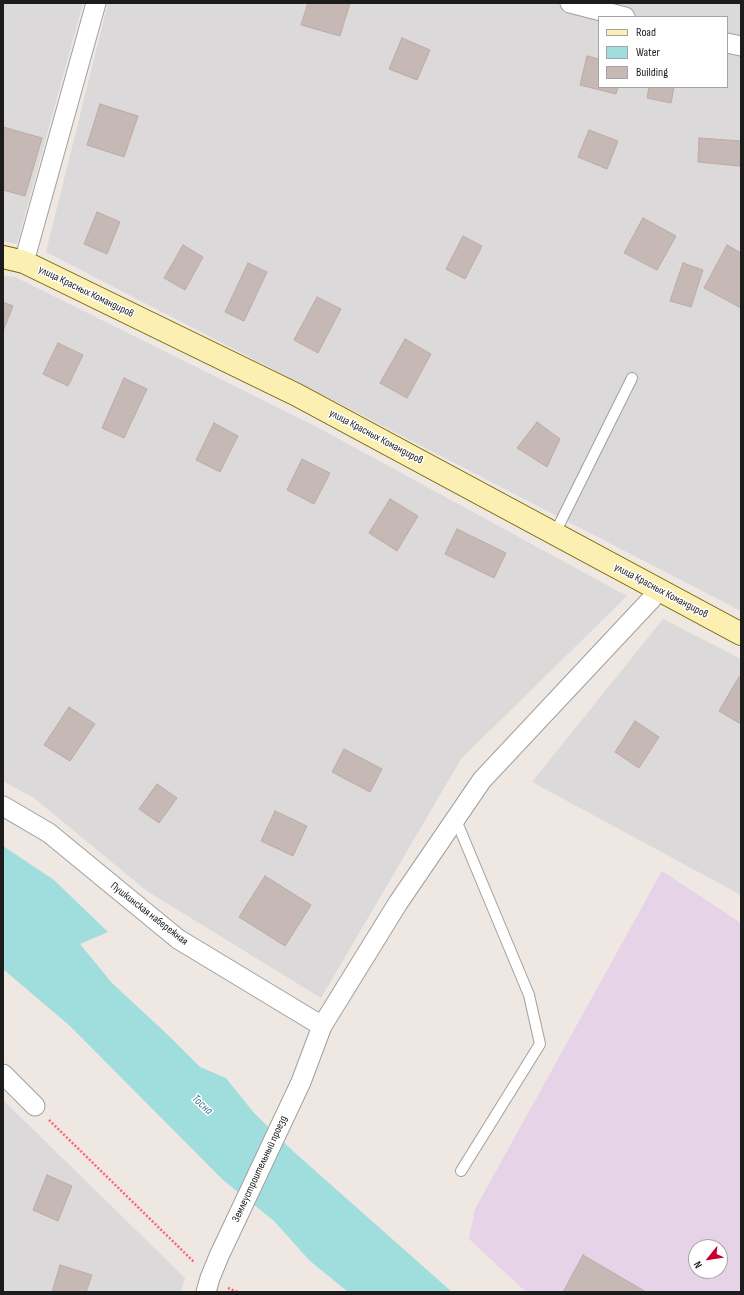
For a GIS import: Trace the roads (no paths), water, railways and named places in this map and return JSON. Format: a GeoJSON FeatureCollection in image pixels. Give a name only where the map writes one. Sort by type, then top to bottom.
{"type":"FeatureCollection","features":[{"type":"Feature","properties":{"kind":"street"},"geometry":{"type":"LineString","coordinates":[[24,262],[96,3]]}},
{"type":"Feature","properties":{"kind":"street"},"geometry":{"type":"LineString","coordinates":[[570,3],[621,16]]}},
{"type":"Feature","properties":{"kind":"street"},"geometry":{"type":"LineString","coordinates":[[728,43],[741,46]]}},
{"type":"Feature","properties":{"kind":"street","name":"улица Красных Командиров"},"geometry":{"type":"LineString","coordinates":[[3,257],[24,262],[297,395],[741,634]]}},
{"type":"Feature","properties":{"kind":"street","name":"Землеустроительный проезд"},"geometry":{"type":"LineString","coordinates":[[208,1285],[219,1256],[301,1082],[322,1026],[398,903],[482,780],[660,590]]}},
{"type":"Feature","properties":{"kind":"street","name":"Пушкинская набережная"},"geometry":{"type":"LineString","coordinates":[[3,806],[49,833],[178,939],[322,1026]]}},
{"type":"Feature","properties":{"kind":"street"},"geometry":{"type":"LineString","coordinates":[[3,1074],[35,1106]]}},
{"type":"Feature","properties":{"kind":"lane"},"geometry":{"type":"LineString","coordinates":[[555,533],[632,378]]}},
{"type":"Feature","properties":{"kind":"lane"},"geometry":{"type":"LineString","coordinates":[[456,820],[529,995],[540,1044],[461,1171]]}},
{"type":"Feature","properties":{"kind":"water","name":"Тосна"},"geometry":{"type":"Polygon","coordinates":[[[3,846],[54,880],[108,932],[80,944],[112,983],[200,1067],[226,1078],[254,1113],[294,1152],[452,1292],[348,1292],[310,1261],[274,1221],[223,1180],[70,1026],[3,969],[3,846]]]}}]}
